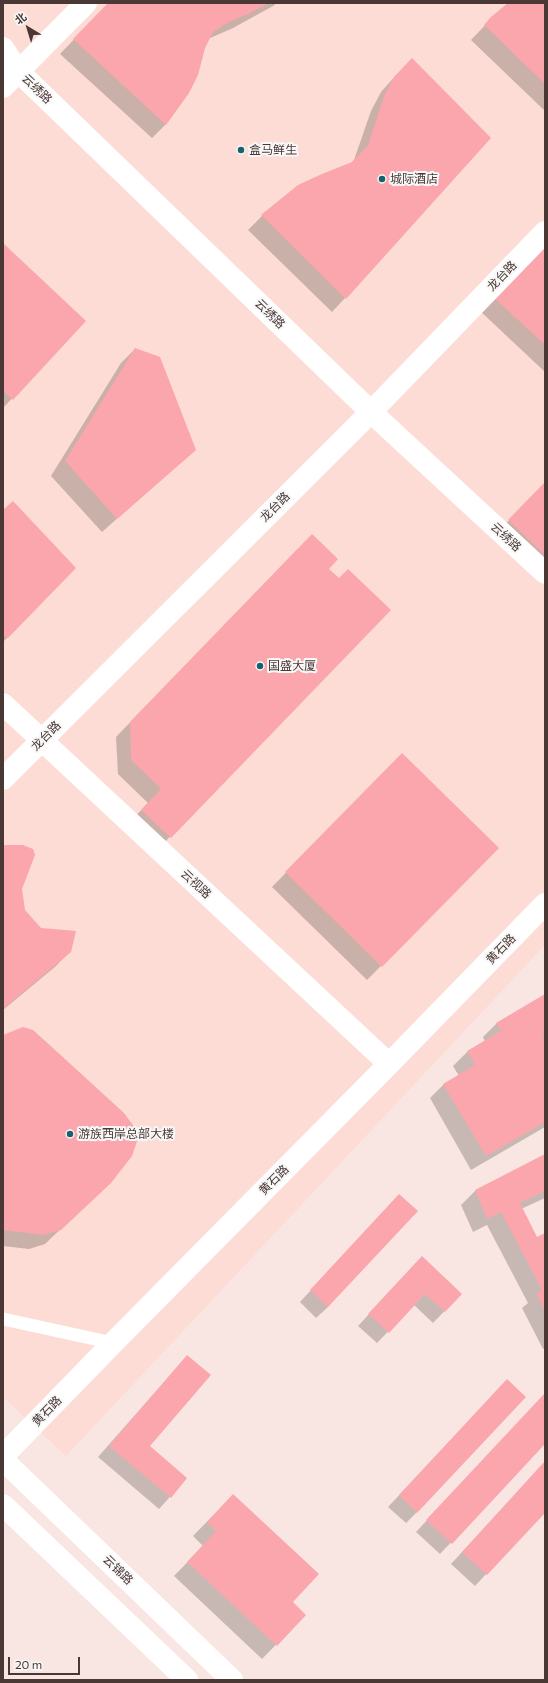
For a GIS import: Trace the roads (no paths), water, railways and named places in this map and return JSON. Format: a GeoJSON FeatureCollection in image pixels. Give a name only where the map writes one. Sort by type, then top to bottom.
{"type":"FeatureCollection","features":[{"type":"Feature","properties":{"kind":"street"},"geometry":{"type":"LineString","coordinates":[[3,87],[86,3]]}},
{"type":"Feature","properties":{"kind":"street","name":"云绣路"},"geometry":{"type":"LineString","coordinates":[[3,48],[18,71],[371,412],[545,573]]}},
{"type":"Feature","properties":{"kind":"street","name":"龙台路"},"geometry":{"type":"LineString","coordinates":[[3,779],[371,412],[545,232]]}},
{"type":"Feature","properties":{"kind":"street","name":"云视路"},"geometry":{"type":"LineString","coordinates":[[3,704],[389,1064]]}},
{"type":"Feature","properties":{"kind":"street","name":"黄石路"},"geometry":{"type":"LineString","coordinates":[[3,1456],[112,1343],[389,1064],[545,904]]}},
{"type":"Feature","properties":{"kind":"street","name":"云锦路"},"geometry":{"type":"LineString","coordinates":[[3,1460],[232,1680]]}},
{"type":"Feature","properties":{"kind":"street"},"geometry":{"type":"LineString","coordinates":[[3,1505],[187,1680]]}},
{"type":"Feature","properties":{"kind":"lane"},"geometry":{"type":"LineString","coordinates":[[3,1319],[112,1343]]}},
{"type":"Feature","properties":{"kind":"place","name":"盒马鲜生"},"geometry":{"type":"Point","coordinates":[241,150]}},
{"type":"Feature","properties":{"kind":"place","name":"城际酒店"},"geometry":{"type":"Point","coordinates":[382,179]}},
{"type":"Feature","properties":{"kind":"place","name":"国盛大厦"},"geometry":{"type":"Point","coordinates":[260,666]}},
{"type":"Feature","properties":{"kind":"place","name":"游族西岸总部大楼"},"geometry":{"type":"Point","coordinates":[70,1134]}}]}
